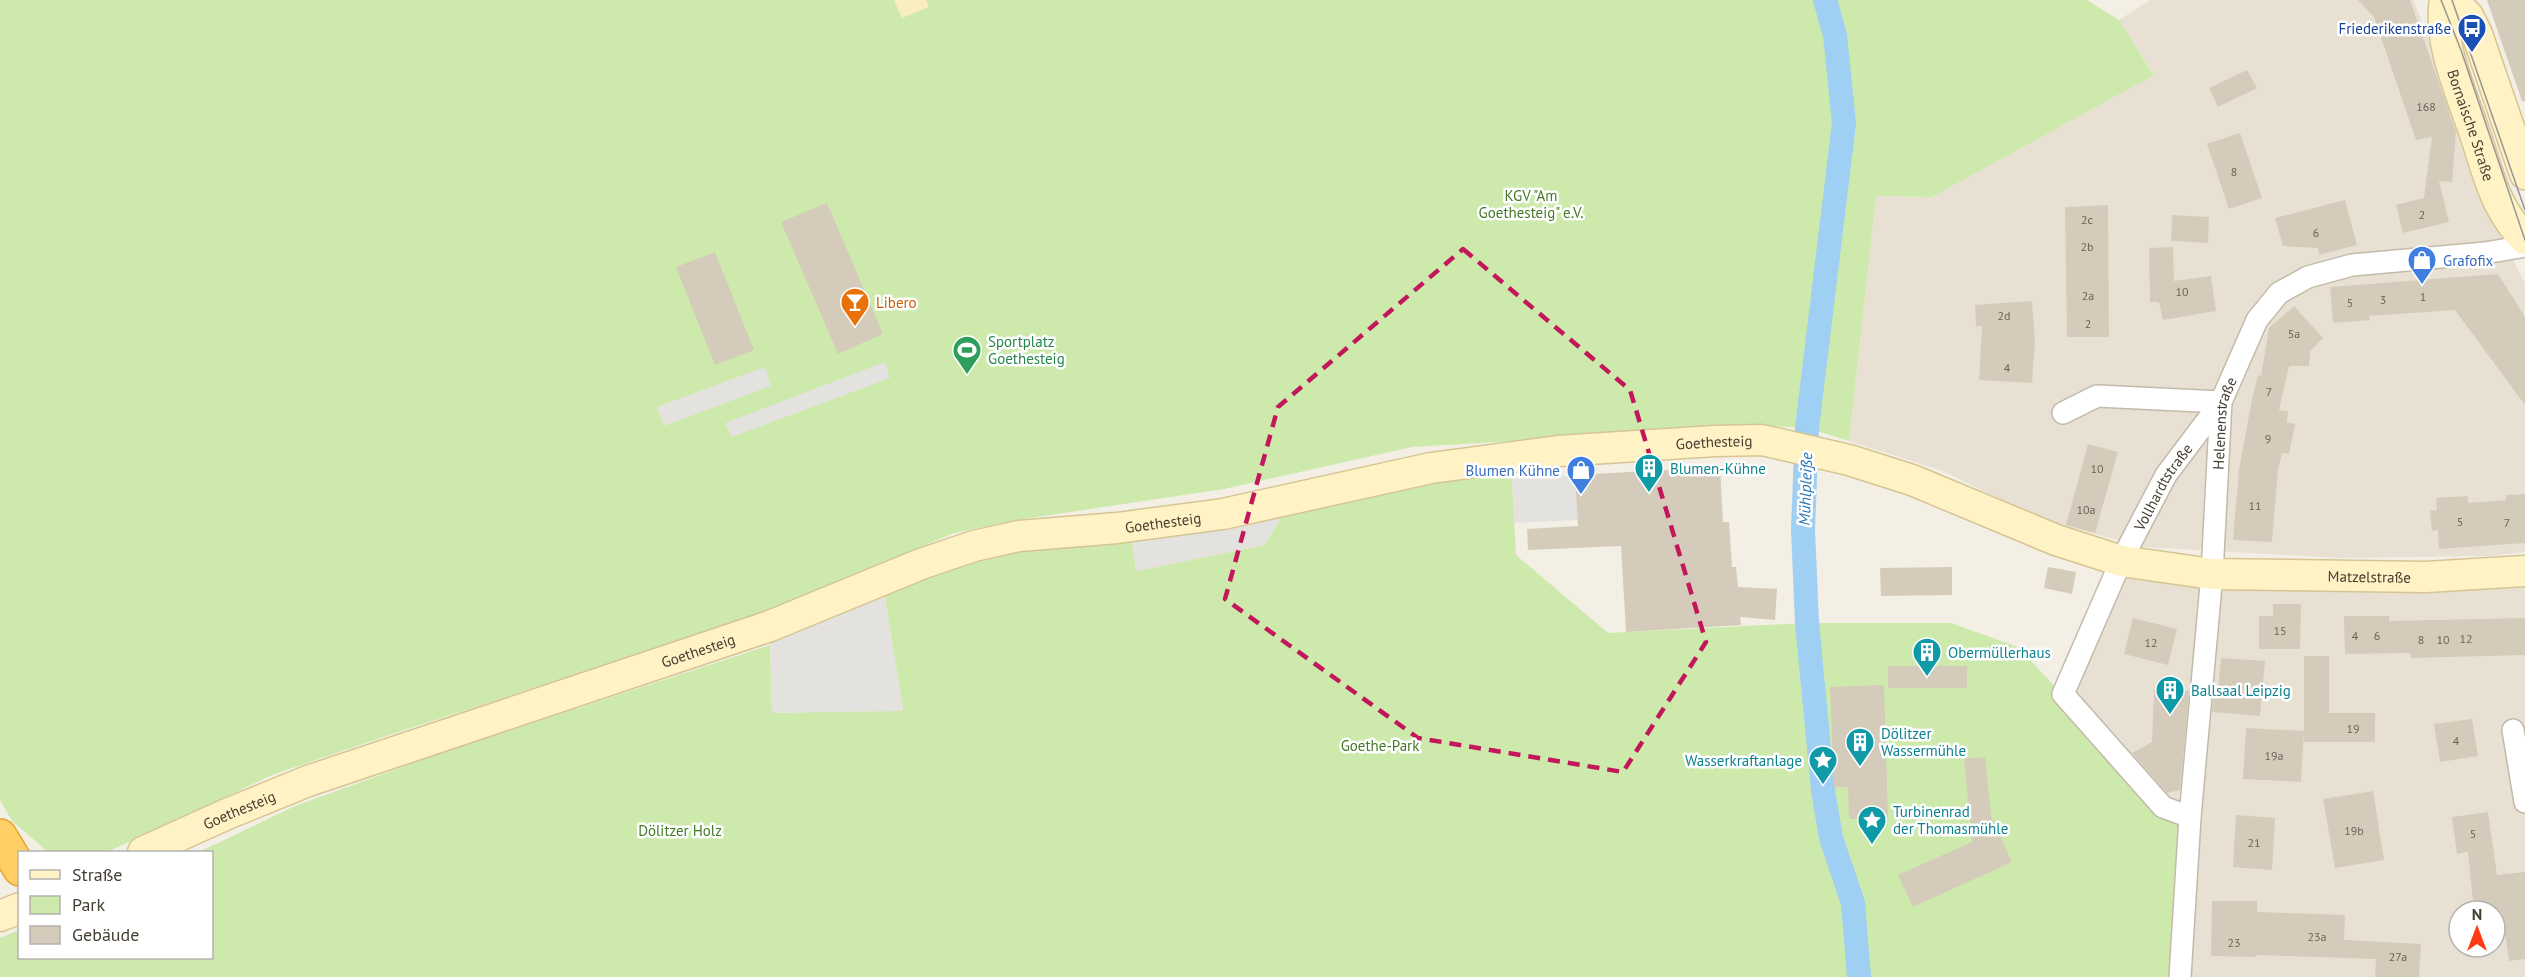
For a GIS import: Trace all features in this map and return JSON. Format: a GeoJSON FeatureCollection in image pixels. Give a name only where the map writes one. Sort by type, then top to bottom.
{"type":"FeatureCollection","features":[{"type":"Feature","properties":{"kind":"highway"},"geometry":{"type":"LineString","coordinates":[[0,836],[18,866]]}},
{"type":"Feature","properties":{"kind":"main road","name":"Bornaische Straße"},"geometry":{"type":"LineString","coordinates":[[2445,0],[2444,28],[2449,53],[2488,172],[2498,200],[2510,222],[2525,239]]}},
{"type":"Feature","properties":{"kind":"main road"},"geometry":{"type":"LineString","coordinates":[[2452,0],[2468,16],[2477,34],[2525,174]]}},
{"type":"Feature","properties":{"kind":"main road","name":"Goethesteig"},"geometry":{"type":"LineString","coordinates":[[145,851],[308,781],[770,626],[921,564],[974,546],[1019,536],[1117,528],[1223,514],[1431,468],[1558,451],[1762,440],[1850,460],[1912,480],[2056,540],[2121,561],[2212,574]]}},
{"type":"Feature","properties":{"kind":"main road","name":"Matzelstraße"},"geometry":{"type":"LineString","coordinates":[[2212,574],[2426,577],[2525,571]]}},
{"type":"Feature","properties":{"kind":"main road"},"geometry":{"type":"LineString","coordinates":[[0,916],[18,909]]}},
{"type":"Feature","properties":{"kind":"street","name":"Helenenstraße"},"geometry":{"type":"LineString","coordinates":[[2180,977],[2190,817],[2212,574],[2221,402],[2257,320],[2279,293],[2307,277],[2352,265],[2485,253],[2525,246]]}},
{"type":"Feature","properties":{"kind":"street"},"geometry":{"type":"LineString","coordinates":[[2063,412],[2097,396],[2221,402]]}},
{"type":"Feature","properties":{"kind":"street","name":"Vollhardtstraße"},"geometry":{"type":"LineString","coordinates":[[2190,817],[2163,807],[2063,694],[2121,561],[2166,475],[2221,402]]}},
{"type":"Feature","properties":{"kind":"street"},"geometry":{"type":"LineString","coordinates":[[2513,730],[2525,796]]}},
{"type":"Feature","properties":{"kind":"highlighted area"},"geometry":{"type":"Polygon","coordinates":[[[1463,249],[1630,390],[1706,642],[1623,772],[1418,738],[1225,599],[1278,407],[1463,249]]]}},
{"type":"Feature","properties":{"kind":"shaded area"},"geometry":{"type":"Polygon","coordinates":[[[2150,0],[2414,0],[2493,222],[2525,283],[2525,552],[2489,556],[2341,558],[2144,547],[2057,524],[2018,508],[1943,471],[1849,441],[1876,196],[1932,197],[2154,74],[2119,20],[2150,0]]]}},
{"type":"Feature","properties":{"kind":"shaded area"},"geometry":{"type":"Polygon","coordinates":[[[885,362],[890,378],[732,437],[725,423],[885,362]]]}},
{"type":"Feature","properties":{"kind":"shaded area"},"geometry":{"type":"Polygon","coordinates":[[[765,367],[771,386],[664,426],[657,407],[765,367]]]}},
{"type":"Feature","properties":{"kind":"shaded area"},"geometry":{"type":"Polygon","coordinates":[[[1575,475],[1578,520],[1514,523],[1512,479],[1575,475]]]}},
{"type":"Feature","properties":{"kind":"shaded area"},"geometry":{"type":"Polygon","coordinates":[[[1292,498],[1265,545],[1136,571],[1130,526],[1292,498]]]}},
{"type":"Feature","properties":{"kind":"shaded area"},"geometry":{"type":"Polygon","coordinates":[[[2121,561],[2525,571],[2525,977],[2180,977],[2163,807],[2063,694],[2121,561]]]}},
{"type":"Feature","properties":{"kind":"shaded area"},"geometry":{"type":"Polygon","coordinates":[[[882,580],[903,711],[772,713],[770,626],[882,580]]]}},
{"type":"Feature","properties":{"kind":"green space","name":"KGV \"Am Goethesteig\" e.V."},"geometry":{"type":"Polygon","coordinates":[[[0,0],[2087,0],[2119,20],[2154,75],[1932,197],[1876,196],[1849,441],[1807,428],[1769,426],[1412,447],[1224,489],[1017,520],[954,533],[750,618],[272,775],[109,851],[47,851],[12,821],[0,800],[0,0]]]}},
{"type":"Feature","properties":{"kind":"green space","name":"Goethe-Park"},"geometry":{"type":"Polygon","coordinates":[[[1511,457],[1516,555],[1608,633],[1807,623],[1951,623],[2018,647],[2132,769],[2190,817],[2180,977],[0,977],[0,938],[18,930],[18,959],[213,959],[213,851],[201,851],[295,806],[441,753],[770,645],[772,713],[903,710],[882,580],[1130,526],[1136,571],[1264,545],[1292,498],[1511,457]]]}},
{"type":"Feature","properties":{"kind":"sand"},"geometry":{"type":"Polygon","coordinates":[[[894,0],[926,0],[929,7],[902,18],[894,0]]]}},
{"type":"Feature","properties":{"kind":"building"},"geometry":{"type":"Polygon","coordinates":[[[2358,0],[2410,0],[2456,132],[2452,182],[2439,181],[2449,222],[2403,233],[2396,205],[2424,198],[2432,137],[2416,140],[2374,17],[2358,0]]]}},
{"type":"Feature","properties":{"kind":"building"},"geometry":{"type":"Polygon","coordinates":[[[2487,0],[2525,0],[2525,101],[2522,101],[2487,0]]]}},
{"type":"Feature","properties":{"kind":"building"},"geometry":{"type":"Polygon","coordinates":[[[2247,70],[2257,88],[2218,107],[2209,88],[2247,70]]]}},
{"type":"Feature","properties":{"kind":"building"},"geometry":{"type":"Polygon","coordinates":[[[2240,133],[2262,198],[2229,209],[2207,144],[2240,133]]]}},
{"type":"Feature","properties":{"kind":"building"},"geometry":{"type":"Polygon","coordinates":[[[2345,200],[2357,245],[2319,255],[2318,248],[2283,246],[2275,218],[2345,200]]]}},
{"type":"Feature","properties":{"kind":"building"},"geometry":{"type":"Polygon","coordinates":[[[827,203],[883,334],[838,354],[781,222],[827,203]]]}},
{"type":"Feature","properties":{"kind":"building"},"geometry":{"type":"Polygon","coordinates":[[[2108,205],[2109,337],[2067,337],[2065,207],[2108,205]]]}},
{"type":"Feature","properties":{"kind":"building"},"geometry":{"type":"Polygon","coordinates":[[[2172,215],[2209,217],[2208,243],[2171,241],[2172,215]]]}},
{"type":"Feature","properties":{"kind":"building"},"geometry":{"type":"Polygon","coordinates":[[[2173,247],[2174,281],[2211,276],[2216,311],[2163,320],[2159,302],[2150,302],[2149,248],[2173,247]]]}},
{"type":"Feature","properties":{"kind":"building"},"geometry":{"type":"Polygon","coordinates":[[[715,252],[754,350],[715,365],[676,267],[715,252]]]}},
{"type":"Feature","properties":{"kind":"building"},"geometry":{"type":"Polygon","coordinates":[[[2498,274],[2525,317],[2525,405],[2455,310],[2369,316],[2370,320],[2333,323],[2330,287],[2498,274]]]}},
{"type":"Feature","properties":{"kind":"building"},"geometry":{"type":"Polygon","coordinates":[[[2032,301],[2035,340],[2032,383],[1979,380],[1982,326],[1976,326],[1975,305],[2032,301]]]}},
{"type":"Feature","properties":{"kind":"building"},"geometry":{"type":"Polygon","coordinates":[[[2294,306],[2323,338],[2310,351],[2309,366],[2289,366],[2279,410],[2288,411],[2287,422],[2295,424],[2289,454],[2282,453],[2278,470],[2272,542],[2233,540],[2239,470],[2252,399],[2258,375],[2261,376],[2269,328],[2294,306]]]}},
{"type":"Feature","properties":{"kind":"building"},"geometry":{"type":"Polygon","coordinates":[[[2088,444],[2118,452],[2095,533],[2066,525],[2088,444]]]}},
{"type":"Feature","properties":{"kind":"building"},"geometry":{"type":"Polygon","coordinates":[[[1720,467],[1723,522],[1729,522],[1732,567],[1736,567],[1738,587],[1777,589],[1775,620],[1740,617],[1741,625],[1626,632],[1621,546],[1528,550],[1527,529],[1578,526],[1575,475],[1720,467]]]}},
{"type":"Feature","properties":{"kind":"building"},"geometry":{"type":"Polygon","coordinates":[[[2525,494],[2525,543],[2439,549],[2438,530],[2432,531],[2430,511],[2437,510],[2436,498],[2468,496],[2468,503],[2506,500],[2506,495],[2525,494]]]}},
{"type":"Feature","properties":{"kind":"building"},"geometry":{"type":"Polygon","coordinates":[[[1952,567],[1952,595],[1881,596],[1880,568],[1952,567]]]}},
{"type":"Feature","properties":{"kind":"building"},"geometry":{"type":"Polygon","coordinates":[[[2048,567],[2076,572],[2072,594],[2044,588],[2048,567]]]}},
{"type":"Feature","properties":{"kind":"building"},"geometry":{"type":"Polygon","coordinates":[[[2273,604],[2301,604],[2300,649],[2259,649],[2259,616],[2273,616],[2273,604]]]}},
{"type":"Feature","properties":{"kind":"building"},"geometry":{"type":"Polygon","coordinates":[[[2344,616],[2389,616],[2389,621],[2525,618],[2525,655],[2411,658],[2411,653],[2345,654],[2344,616]]]}},
{"type":"Feature","properties":{"kind":"building"},"geometry":{"type":"Polygon","coordinates":[[[2133,618],[2177,629],[2168,665],[2124,654],[2133,618]]]}},
{"type":"Feature","properties":{"kind":"building"},"geometry":{"type":"Polygon","coordinates":[[[2304,656],[2329,656],[2329,713],[2375,713],[2375,742],[2304,742],[2304,656]]]}},
{"type":"Feature","properties":{"kind":"building"},"geometry":{"type":"Polygon","coordinates":[[[2221,658],[2265,661],[2260,716],[2212,712],[2214,692],[2218,692],[2221,658]]]}},
{"type":"Feature","properties":{"kind":"building","name":"Obermüllerhaus"},"geometry":{"type":"Polygon","coordinates":[[[1888,666],[1967,666],[1967,688],[1888,688],[1888,666]]]}},
{"type":"Feature","properties":{"kind":"building","name":"Dölitzer Wassermühle"},"geometry":{"type":"Polygon","coordinates":[[[1884,685],[1888,817],[1849,819],[1848,787],[1834,787],[1830,687],[1884,685]]]}},
{"type":"Feature","properties":{"kind":"building"},"geometry":{"type":"Polygon","coordinates":[[[2154,690],[2189,691],[2180,790],[2167,793],[2132,753],[2152,742],[2154,690]]]}},
{"type":"Feature","properties":{"kind":"building"},"geometry":{"type":"Polygon","coordinates":[[[2472,719],[2478,756],[2440,762],[2434,724],[2472,719]]]}},
{"type":"Feature","properties":{"kind":"building"},"geometry":{"type":"Polygon","coordinates":[[[2246,728],[2304,731],[2301,782],[2243,779],[2246,728]]]}},
{"type":"Feature","properties":{"kind":"building"},"geometry":{"type":"Polygon","coordinates":[[[1985,757],[1991,816],[2012,862],[1913,907],[1898,875],[1972,842],[1964,759],[1985,757]]]}},
{"type":"Feature","properties":{"kind":"building"},"geometry":{"type":"Polygon","coordinates":[[[2373,791],[2384,860],[2335,868],[2323,799],[2373,791]]]}},
{"type":"Feature","properties":{"kind":"building"},"geometry":{"type":"Polygon","coordinates":[[[2488,812],[2497,875],[2525,872],[2525,959],[2509,961],[2507,899],[2473,899],[2468,852],[2457,854],[2452,817],[2488,812]]]}},
{"type":"Feature","properties":{"kind":"building"},"geometry":{"type":"Polygon","coordinates":[[[2236,815],[2275,818],[2272,870],[2233,867],[2236,815]]]}},
{"type":"Feature","properties":{"kind":"building"},"geometry":{"type":"Polygon","coordinates":[[[2212,901],[2257,901],[2257,912],[2345,915],[2344,940],[2421,944],[2419,977],[2375,977],[2376,959],[2256,955],[2256,957],[2211,956],[2212,901]]]}},
{"type":"Feature","properties":{"kind":"waterway","name":"Mühlpleiße"},"geometry":{"type":"LineString","coordinates":[[1825,0],[1835,35],[1844,123],[1807,428],[1803,529],[1807,623],[1823,790],[1831,838],[1853,903],[1859,977]]}},
{"type":"Feature","properties":{"kind":"tram line"},"geometry":{"type":"LineString","coordinates":[[2441,0],[2461,50],[2525,240]]}},
{"type":"Feature","properties":{"kind":"tram line"},"geometry":{"type":"LineString","coordinates":[[2452,0],[2525,210]]}},
{"type":"Feature","properties":{"kind":"place","name":"Friederikenstraße"},"geometry":{"type":"Point","coordinates":[2472,54]}},
{"type":"Feature","properties":{"kind":"place","name":"Grafofix"},"geometry":{"type":"Point","coordinates":[2422,286]}},
{"type":"Feature","properties":{"kind":"place","name":"Libero"},"geometry":{"type":"Point","coordinates":[855,328]}},
{"type":"Feature","properties":{"kind":"place","name":"Sportplatz Goethesteig"},"geometry":{"type":"Point","coordinates":[967,376]}},
{"type":"Feature","properties":{"kind":"place","name":"Blumen-Kühne"},"geometry":{"type":"Point","coordinates":[1649,494]}},
{"type":"Feature","properties":{"kind":"place","name":"Blumen Kühne"},"geometry":{"type":"Point","coordinates":[1581,496]}},
{"type":"Feature","properties":{"kind":"place","name":"Obermüllerhaus"},"geometry":{"type":"Point","coordinates":[1927,678]}},
{"type":"Feature","properties":{"kind":"place","name":"Ballsaal Leipzig"},"geometry":{"type":"Point","coordinates":[2170,716]}},
{"type":"Feature","properties":{"kind":"place","name":"Dölitzer Wassermühle"},"geometry":{"type":"Point","coordinates":[1860,768]}},
{"type":"Feature","properties":{"kind":"place","name":"Wasserkraftanlage"},"geometry":{"type":"Point","coordinates":[1823,786]}},
{"type":"Feature","properties":{"kind":"place","name":"Turbinenrad der Thomasmühle"},"geometry":{"type":"Point","coordinates":[1872,846]}},
{"type":"Feature","properties":{"kind":"park label","name":"Dölitzer Holz"},"geometry":{"type":"Point","coordinates":[680,830]}}]}
